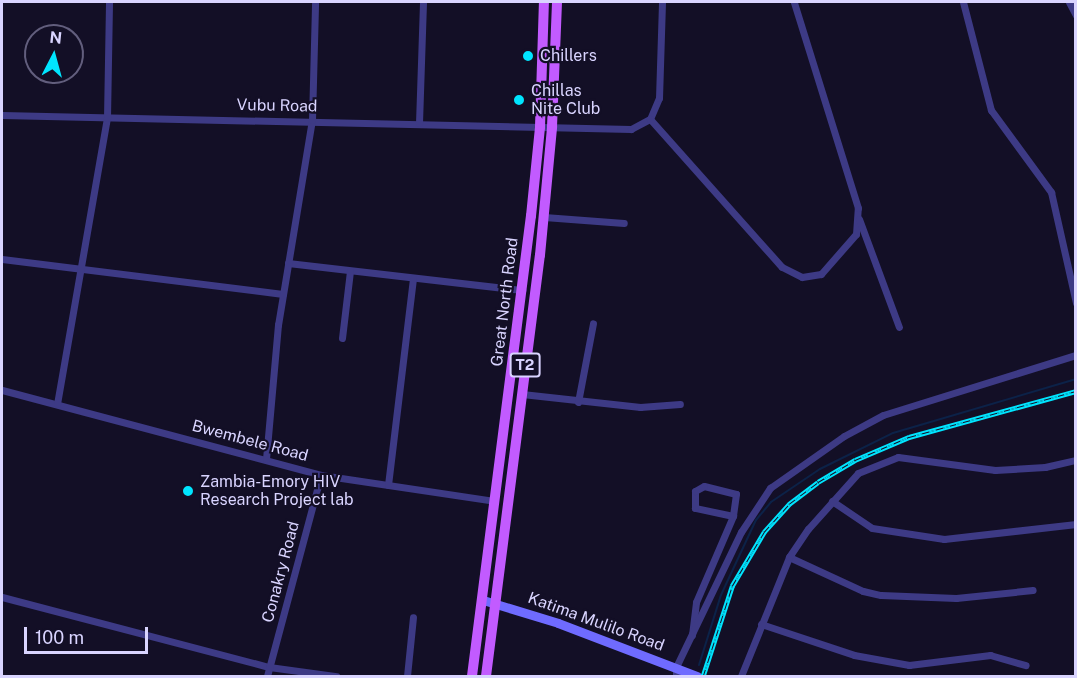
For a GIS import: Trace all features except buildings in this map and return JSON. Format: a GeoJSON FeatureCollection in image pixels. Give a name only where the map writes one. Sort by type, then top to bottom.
{"type":"FeatureCollection","features":[{"type":"Feature","properties":{"kind":"main road","name":"Great North Road"},"geometry":{"type":"LineString","coordinates":[[472,676],[522,290],[540,126],[544,2]]}},
{"type":"Feature","properties":{"kind":"main road","name":"Great North Road"},"geometry":{"type":"LineString","coordinates":[[486,676],[544,217],[552,127],[557,2]]}},
{"type":"Feature","properties":{"kind":"main road","name":"Katima Mulilo Road"},"geometry":{"type":"LineString","coordinates":[[483,600],[497,603],[676,672],[697,676]]}},
{"type":"Feature","properties":{"kind":"street"},"geometry":{"type":"LineString","coordinates":[[57,404],[83,270],[107,118],[109,2]]}},
{"type":"Feature","properties":{"kind":"street"},"geometry":{"type":"LineString","coordinates":[[266,459],[283,294],[312,120],[315,2]]}},
{"type":"Feature","properties":{"kind":"street"},"geometry":{"type":"LineString","coordinates":[[419,123],[423,2]]}},
{"type":"Feature","properties":{"kind":"street"},"geometry":{"type":"LineString","coordinates":[[662,2],[659,98],[650,119],[791,274],[802,277],[821,274],[856,234],[859,219]]}},
{"type":"Feature","properties":{"kind":"street"},"geometry":{"type":"LineString","coordinates":[[794,2],[859,219],[899,327]]}},
{"type":"Feature","properties":{"kind":"street"},"geometry":{"type":"LineString","coordinates":[[963,2],[991,110],[1051,192],[1076,303]]}},
{"type":"Feature","properties":{"kind":"street"},"geometry":{"type":"LineString","coordinates":[[1069,2],[1076,15]]}},
{"type":"Feature","properties":{"kind":"street","name":"Vubu Road"},"geometry":{"type":"LineString","coordinates":[[2,116],[312,120],[631,129],[650,119]]}},
{"type":"Feature","properties":{"kind":"street"},"geometry":{"type":"LineString","coordinates":[[544,217],[624,223]]}},
{"type":"Feature","properties":{"kind":"street"},"geometry":{"type":"LineString","coordinates":[[2,260],[283,294]]}},
{"type":"Feature","properties":{"kind":"street"},"geometry":{"type":"LineString","coordinates":[[288,262],[413,279],[522,290]]}},
{"type":"Feature","properties":{"kind":"street"},"geometry":{"type":"LineString","coordinates":[[342,338],[350,271]]}},
{"type":"Feature","properties":{"kind":"street"},"geometry":{"type":"LineString","coordinates":[[388,485],[413,279]]}},
{"type":"Feature","properties":{"kind":"street"},"geometry":{"type":"LineString","coordinates":[[578,402],[593,323]]}},
{"type":"Feature","properties":{"kind":"street"},"geometry":{"type":"LineString","coordinates":[[676,672],[741,532],[770,488],[844,436],[883,415],[1076,355]]}},
{"type":"Feature","properties":{"kind":"street","name":"Bwembele Road"},"geometry":{"type":"LineString","coordinates":[[2,390],[321,475],[494,501]]}},
{"type":"Feature","properties":{"kind":"street"},"geometry":{"type":"LineString","coordinates":[[522,394],[578,402],[640,407],[680,404]]}},
{"type":"Feature","properties":{"kind":"street"},"geometry":{"type":"LineString","coordinates":[[741,676],[789,557],[832,501],[858,473],[898,457],[995,470],[1045,467],[1076,460]]}},
{"type":"Feature","properties":{"kind":"street","name":"Conakry Road"},"geometry":{"type":"LineString","coordinates":[[267,676],[321,475]]}},
{"type":"Feature","properties":{"kind":"street"},"geometry":{"type":"LineString","coordinates":[[692,638],[696,602],[733,516],[737,502],[730,490],[704,486],[695,491],[693,505],[699,511],[733,516]]}},
{"type":"Feature","properties":{"kind":"street"},"geometry":{"type":"LineString","coordinates":[[832,501],[872,528],[944,539],[1076,524]]}},
{"type":"Feature","properties":{"kind":"street"},"geometry":{"type":"LineString","coordinates":[[789,557],[863,591],[881,595],[956,598],[1033,590]]}},
{"type":"Feature","properties":{"kind":"street"},"geometry":{"type":"LineString","coordinates":[[2,597],[269,667],[336,676]]}},
{"type":"Feature","properties":{"kind":"street"},"geometry":{"type":"LineString","coordinates":[[407,676],[413,617]]}},
{"type":"Feature","properties":{"kind":"street"},"geometry":{"type":"LineString","coordinates":[[761,624],[854,655],[909,665],[990,655],[1026,664]]}},
{"type":"Feature","properties":{"kind":"waterway"},"geometry":{"type":"LineString","coordinates":[[699,665],[721,595],[756,520],[771,502],[820,469],[893,433],[1076,379]]}},
{"type":"Feature","properties":{"kind":"railway"},"geometry":{"type":"LineString","coordinates":[[703,676],[732,586],[764,532],[789,504],[818,482],[855,460],[909,437],[1076,391]]}},
{"type":"Feature","properties":{"kind":"place","name":"Chillers"},"geometry":{"type":"Point","coordinates":[528,56]}},
{"type":"Feature","properties":{"kind":"place","name":"Chillas Nite Club"},"geometry":{"type":"Point","coordinates":[519,100]}},
{"type":"Feature","properties":{"kind":"place","name":"Zambia-Emory HIV Research Project lab"},"geometry":{"type":"Point","coordinates":[188,491]}}]}
